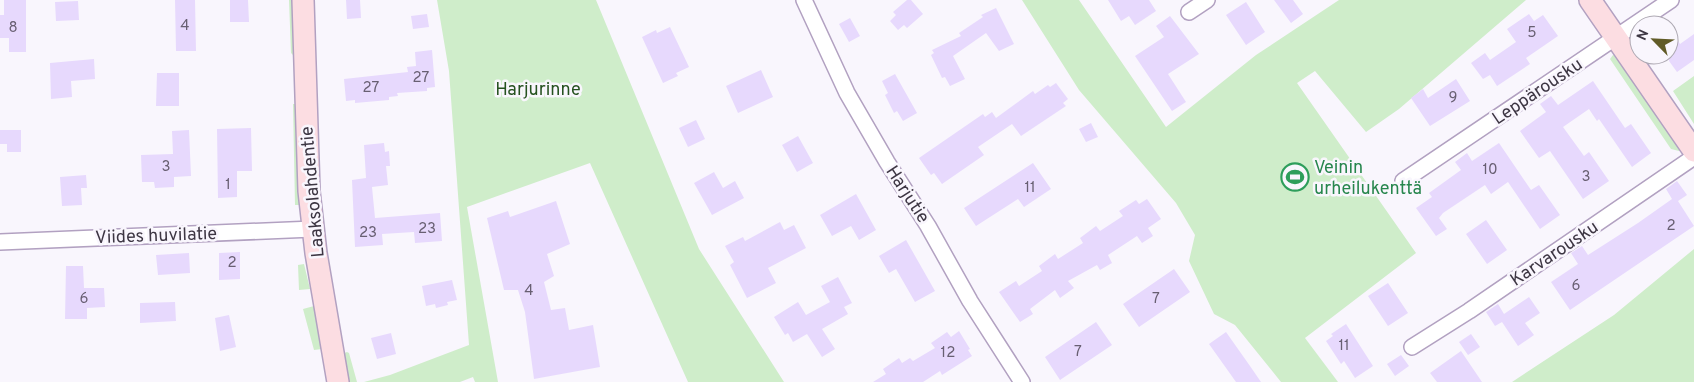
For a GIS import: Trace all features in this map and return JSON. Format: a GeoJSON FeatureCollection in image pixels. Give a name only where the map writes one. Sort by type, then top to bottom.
{"type":"FeatureCollection","features":[{"type":"Feature","properties":{"kind":"street","name":"Laaksolahdentie"},"geometry":{"type":"LineString","coordinates":[[303,0],[308,175],[313,229],[338,382]]}},
{"type":"Feature","properties":{"kind":"street","name":"Harjutie"},"geometry":{"type":"LineString","coordinates":[[804,0],[856,108],[887,162],[928,226],[970,301],[1022,382]]}},
{"type":"Feature","properties":{"kind":"street"},"geometry":{"type":"LineString","coordinates":[[1189,12],[1207,0]]}},
{"type":"Feature","properties":{"kind":"street"},"geometry":{"type":"LineString","coordinates":[[1590,0],[1694,151]]}},
{"type":"Feature","properties":{"kind":"street","name":"Leppärousku"},"geometry":{"type":"LineString","coordinates":[[1403,181],[1671,0]]}},
{"type":"Feature","properties":{"kind":"street","name":"Karvarousku"},"geometry":{"type":"LineString","coordinates":[[1412,347],[1469,311],[1694,157]]}},
{"type":"Feature","properties":{"kind":"street","name":"Viides huvilatie"},"geometry":{"type":"LineString","coordinates":[[0,242],[313,229]]}},
{"type":"Feature","properties":{"kind":"green space"},"geometry":{"type":"Polygon","coordinates":[[[289,0],[295,0],[296,55],[291,53],[289,0]]]}},
{"type":"Feature","properties":{"kind":"green space","name":"Harjurinne"},"geometry":{"type":"Polygon","coordinates":[[[437,0],[596,0],[699,249],[784,382],[688,382],[590,163],[467,207],[498,382],[475,382],[473,377],[460,382],[364,382],[390,375],[469,345],[449,71],[437,0]]]}},
{"type":"Feature","properties":{"kind":"green space"},"geometry":{"type":"Polygon","coordinates":[[[1022,0],[1079,0],[1166,127],[1256,55],[1339,0],[1526,0],[1399,109],[1366,132],[1315,71],[1297,83],[1416,253],[1305,338],[1338,382],[1281,382],[1235,325],[1214,314],[1189,261],[1195,235],[1176,203],[1079,90],[1022,0]]]}},
{"type":"Feature","properties":{"kind":"green space"},"geometry":{"type":"Polygon","coordinates":[[[1613,55],[1616,55],[1681,142],[1679,151],[1671,149],[1610,59],[1613,55]]]}},
{"type":"Feature","properties":{"kind":"green space"},"geometry":{"type":"Polygon","coordinates":[[[1694,76],[1694,124],[1673,91],[1694,76]]]}},
{"type":"Feature","properties":{"kind":"green space"},"geometry":{"type":"Polygon","coordinates":[[[293,104],[297,104],[302,205],[295,205],[293,104]]]}},
{"type":"Feature","properties":{"kind":"green space"},"geometry":{"type":"Polygon","coordinates":[[[1694,249],[1694,382],[1512,382],[1614,315],[1694,249]]]}},
{"type":"Feature","properties":{"kind":"green space"},"geometry":{"type":"Polygon","coordinates":[[[304,264],[310,289],[299,290],[298,265],[304,264]]]}},
{"type":"Feature","properties":{"kind":"green space"},"geometry":{"type":"Polygon","coordinates":[[[314,306],[322,349],[314,350],[303,309],[314,306]]]}},
{"type":"Feature","properties":{"kind":"green space"},"geometry":{"type":"Polygon","coordinates":[[[349,353],[357,382],[349,382],[342,354],[349,353]]]}},
{"type":"Feature","properties":{"kind":"building"},"geometry":{"type":"Polygon","coordinates":[[[4,0],[26,0],[26,52],[9,52],[9,38],[0,38],[0,15],[4,15],[4,0]]]}},
{"type":"Feature","properties":{"kind":"building"},"geometry":{"type":"Polygon","coordinates":[[[175,0],[195,0],[196,51],[176,51],[175,0]]]}},
{"type":"Feature","properties":{"kind":"building"},"geometry":{"type":"Polygon","coordinates":[[[230,0],[248,0],[249,22],[230,22],[230,0]]]}},
{"type":"Feature","properties":{"kind":"building"},"geometry":{"type":"Polygon","coordinates":[[[346,0],[360,0],[361,18],[347,19],[346,0]]]}},
{"type":"Feature","properties":{"kind":"building"},"geometry":{"type":"Polygon","coordinates":[[[907,0],[911,0],[923,14],[907,28],[904,25],[898,30],[890,21],[896,15],[893,12],[907,0]]]}},
{"type":"Feature","properties":{"kind":"building"},"geometry":{"type":"Polygon","coordinates":[[[1108,0],[1149,0],[1156,11],[1135,25],[1129,16],[1121,21],[1108,0]]]}},
{"type":"Feature","properties":{"kind":"building"},"geometry":{"type":"Polygon","coordinates":[[[1274,0],[1293,0],[1303,14],[1291,23],[1274,0]]]}},
{"type":"Feature","properties":{"kind":"building"},"geometry":{"type":"Polygon","coordinates":[[[78,1],[79,20],[56,21],[55,2],[78,1]]]}},
{"type":"Feature","properties":{"kind":"building"},"geometry":{"type":"Polygon","coordinates":[[[1246,2],[1265,32],[1246,45],[1226,15],[1246,2]]]}},
{"type":"Feature","properties":{"kind":"building"},"geometry":{"type":"Polygon","coordinates":[[[996,8],[1014,44],[999,51],[986,33],[953,56],[965,79],[950,86],[945,77],[942,78],[931,55],[934,53],[932,50],[961,36],[959,33],[983,17],[981,15],[996,8]]]}},
{"type":"Feature","properties":{"kind":"building"},"geometry":{"type":"Polygon","coordinates":[[[427,14],[429,27],[413,29],[411,16],[427,14]]]}},
{"type":"Feature","properties":{"kind":"building"},"geometry":{"type":"Polygon","coordinates":[[[1529,14],[1534,21],[1543,15],[1558,36],[1526,58],[1530,64],[1497,86],[1490,75],[1483,79],[1471,63],[1485,53],[1490,60],[1516,42],[1507,29],[1529,14]]]}},
{"type":"Feature","properties":{"kind":"building"},"geometry":{"type":"Polygon","coordinates":[[[1170,16],[1199,54],[1168,74],[1186,102],[1172,111],[1135,56],[1164,37],[1156,26],[1170,16]]]}},
{"type":"Feature","properties":{"kind":"building"},"geometry":{"type":"Polygon","coordinates":[[[850,18],[860,36],[849,42],[839,24],[850,18]]]}},
{"type":"Feature","properties":{"kind":"building"},"geometry":{"type":"Polygon","coordinates":[[[670,27],[689,67],[676,73],[678,76],[663,83],[642,37],[656,30],[657,33],[670,27]]]}},
{"type":"Feature","properties":{"kind":"building"},"geometry":{"type":"Polygon","coordinates":[[[1694,34],[1694,60],[1677,72],[1672,65],[1679,65],[1679,42],[1680,44],[1694,34]]]}},
{"type":"Feature","properties":{"kind":"building"},"geometry":{"type":"Polygon","coordinates":[[[432,50],[435,87],[427,88],[427,91],[397,93],[398,96],[389,97],[389,100],[355,103],[355,100],[346,101],[344,79],[408,72],[407,67],[416,66],[415,52],[432,50]]]}},
{"type":"Feature","properties":{"kind":"building"},"geometry":{"type":"Polygon","coordinates":[[[94,59],[95,79],[71,81],[72,97],[51,99],[50,63],[94,59]]]}},
{"type":"Feature","properties":{"kind":"building"},"geometry":{"type":"Polygon","coordinates":[[[761,70],[773,97],[738,113],[726,86],[761,70]]]}},
{"type":"Feature","properties":{"kind":"building"},"geometry":{"type":"Polygon","coordinates":[[[157,73],[179,73],[179,106],[156,106],[157,73]]]}},
{"type":"Feature","properties":{"kind":"building"},"geometry":{"type":"Polygon","coordinates":[[[895,74],[917,113],[903,121],[897,111],[894,113],[885,95],[888,93],[882,81],[895,74]]]}},
{"type":"Feature","properties":{"kind":"building"},"geometry":{"type":"Polygon","coordinates":[[[1456,79],[1470,101],[1430,126],[1411,98],[1423,89],[1428,98],[1456,79]]]}},
{"type":"Feature","properties":{"kind":"building"},"geometry":{"type":"Polygon","coordinates":[[[1593,81],[1625,128],[1631,124],[1651,153],[1632,167],[1599,119],[1597,121],[1589,109],[1563,127],[1584,156],[1589,152],[1609,181],[1583,199],[1550,151],[1539,158],[1520,131],[1546,112],[1540,104],[1551,96],[1558,105],[1593,81]]]}},
{"type":"Feature","properties":{"kind":"building"},"geometry":{"type":"Polygon","coordinates":[[[1056,83],[1068,99],[1063,103],[1066,106],[1021,136],[1012,124],[978,147],[984,155],[942,184],[934,173],[931,175],[919,158],[983,114],[985,117],[992,112],[996,118],[1033,91],[1035,94],[1048,85],[1050,87],[1056,83]]]}},
{"type":"Feature","properties":{"kind":"building"},"geometry":{"type":"Polygon","coordinates":[[[696,120],[705,139],[688,147],[679,128],[696,120]]]}},
{"type":"Feature","properties":{"kind":"building"},"geometry":{"type":"Polygon","coordinates":[[[1091,123],[1098,137],[1086,142],[1079,129],[1091,123]]]}},
{"type":"Feature","properties":{"kind":"building"},"geometry":{"type":"Polygon","coordinates":[[[251,128],[252,171],[237,171],[237,197],[218,198],[217,129],[251,128]]]}},
{"type":"Feature","properties":{"kind":"building"},"geometry":{"type":"Polygon","coordinates":[[[0,130],[21,130],[21,152],[7,152],[7,144],[0,144],[0,130]]]}},
{"type":"Feature","properties":{"kind":"building"},"geometry":{"type":"Polygon","coordinates":[[[189,130],[191,176],[174,177],[174,187],[155,188],[154,182],[142,182],[141,155],[173,154],[172,131],[189,130]]]}},
{"type":"Feature","properties":{"kind":"building"},"geometry":{"type":"Polygon","coordinates":[[[798,136],[813,163],[797,172],[782,145],[798,136]]]}},
{"type":"Feature","properties":{"kind":"building"},"geometry":{"type":"Polygon","coordinates":[[[384,143],[385,152],[389,151],[390,166],[386,166],[388,185],[372,187],[375,218],[440,213],[442,241],[415,243],[414,232],[382,234],[383,245],[355,247],[352,180],[366,178],[364,145],[384,143]]]}},
{"type":"Feature","properties":{"kind":"building"},"geometry":{"type":"Polygon","coordinates":[[[1499,143],[1531,190],[1539,185],[1560,215],[1540,229],[1508,182],[1491,194],[1485,185],[1443,213],[1439,218],[1447,229],[1436,236],[1416,208],[1432,197],[1429,193],[1461,170],[1455,162],[1467,153],[1472,161],[1499,143]]]}},
{"type":"Feature","properties":{"kind":"building"},"geometry":{"type":"Polygon","coordinates":[[[1033,163],[1051,189],[1024,207],[1018,199],[976,226],[964,208],[1033,163]]]}},
{"type":"Feature","properties":{"kind":"building"},"geometry":{"type":"Polygon","coordinates":[[[714,172],[723,188],[735,181],[744,198],[712,215],[694,183],[714,172]]]}},
{"type":"Feature","properties":{"kind":"building"},"geometry":{"type":"Polygon","coordinates":[[[86,175],[87,188],[81,188],[82,205],[62,206],[60,177],[86,175]]]}},
{"type":"Feature","properties":{"kind":"building"},"geometry":{"type":"Polygon","coordinates":[[[1677,181],[1687,195],[1678,201],[1694,226],[1570,310],[1551,282],[1578,264],[1571,253],[1582,246],[1588,255],[1638,223],[1672,199],[1666,189],[1677,181]]]}},
{"type":"Feature","properties":{"kind":"building"},"geometry":{"type":"Polygon","coordinates":[[[856,194],[876,230],[859,240],[851,226],[832,236],[820,215],[856,194]]]}},
{"type":"Feature","properties":{"kind":"building"},"geometry":{"type":"Polygon","coordinates":[[[1147,199],[1161,219],[1148,228],[1153,236],[1142,243],[1137,236],[1108,255],[1112,263],[1100,270],[1097,265],[1068,281],[1074,288],[1060,298],[1055,290],[1030,309],[1033,314],[1020,322],[999,292],[1016,281],[1019,286],[1042,271],[1039,266],[1055,254],[1058,259],[1083,243],[1080,238],[1096,226],[1100,231],[1123,216],[1119,211],[1136,200],[1139,204],[1147,199]]]}},
{"type":"Feature","properties":{"kind":"building"},"geometry":{"type":"Polygon","coordinates":[[[556,201],[570,244],[547,254],[554,276],[544,282],[551,310],[565,308],[569,330],[593,325],[600,367],[534,379],[525,312],[518,290],[504,290],[487,218],[508,211],[510,217],[556,201]]]}},
{"type":"Feature","properties":{"kind":"building"},"geometry":{"type":"Polygon","coordinates":[[[1486,220],[1507,250],[1487,264],[1466,234],[1486,220]]]}},
{"type":"Feature","properties":{"kind":"building"},"geometry":{"type":"Polygon","coordinates":[[[780,222],[784,230],[794,225],[806,248],[768,268],[776,283],[747,298],[730,265],[734,262],[725,246],[743,237],[745,241],[780,222]]]}},
{"type":"Feature","properties":{"kind":"building"},"geometry":{"type":"Polygon","coordinates":[[[906,240],[935,291],[915,302],[896,269],[889,273],[879,256],[906,240]]]}},
{"type":"Feature","properties":{"kind":"building"},"geometry":{"type":"Polygon","coordinates":[[[240,252],[240,279],[219,280],[219,253],[240,252]]]}},
{"type":"Feature","properties":{"kind":"building"},"geometry":{"type":"Polygon","coordinates":[[[189,253],[190,273],[158,275],[156,255],[189,253]]]}},
{"type":"Feature","properties":{"kind":"building"},"geometry":{"type":"Polygon","coordinates":[[[66,266],[83,266],[84,288],[104,288],[105,307],[87,308],[87,319],[65,319],[66,266]]]}},
{"type":"Feature","properties":{"kind":"building"},"geometry":{"type":"Polygon","coordinates":[[[1174,269],[1190,292],[1139,327],[1123,304],[1174,269]]]}},
{"type":"Feature","properties":{"kind":"building"},"geometry":{"type":"Polygon","coordinates":[[[838,277],[852,303],[844,307],[848,314],[822,329],[835,349],[822,357],[807,334],[793,342],[788,333],[785,335],[774,317],[798,302],[806,315],[830,302],[821,286],[838,277]]]}},
{"type":"Feature","properties":{"kind":"building"},"geometry":{"type":"Polygon","coordinates":[[[452,280],[457,300],[447,302],[448,305],[436,308],[435,304],[426,306],[422,286],[452,280]]]}},
{"type":"Feature","properties":{"kind":"building"},"geometry":{"type":"Polygon","coordinates":[[[1388,283],[1408,313],[1388,326],[1368,296],[1388,283]]]}},
{"type":"Feature","properties":{"kind":"building"},"geometry":{"type":"Polygon","coordinates":[[[1529,297],[1540,313],[1525,323],[1534,335],[1518,346],[1502,322],[1495,326],[1486,312],[1498,304],[1504,314],[1529,297]]]}},
{"type":"Feature","properties":{"kind":"building"},"geometry":{"type":"Polygon","coordinates":[[[175,302],[176,321],[140,323],[140,303],[175,302]]]}},
{"type":"Feature","properties":{"kind":"building"},"geometry":{"type":"Polygon","coordinates":[[[229,315],[236,347],[220,351],[215,318],[229,315]]]}},
{"type":"Feature","properties":{"kind":"building"},"geometry":{"type":"Polygon","coordinates":[[[1096,322],[1112,345],[1060,380],[1045,357],[1096,322]]]}},
{"type":"Feature","properties":{"kind":"building"},"geometry":{"type":"Polygon","coordinates":[[[1346,324],[1373,366],[1355,378],[1344,361],[1341,364],[1326,341],[1333,336],[1331,334],[1346,324]]]}},
{"type":"Feature","properties":{"kind":"building"},"geometry":{"type":"Polygon","coordinates":[[[959,331],[972,356],[942,375],[940,371],[923,382],[873,382],[886,374],[883,369],[899,358],[902,363],[910,358],[913,361],[935,348],[931,343],[947,332],[951,337],[959,331]]]}},
{"type":"Feature","properties":{"kind":"building"},"geometry":{"type":"Polygon","coordinates":[[[1226,332],[1261,382],[1236,382],[1209,344],[1226,332]]]}},
{"type":"Feature","properties":{"kind":"building"},"geometry":{"type":"Polygon","coordinates":[[[391,333],[396,354],[377,359],[371,338],[391,333]]]}},
{"type":"Feature","properties":{"kind":"building"},"geometry":{"type":"Polygon","coordinates":[[[1471,334],[1480,347],[1468,355],[1459,342],[1471,334]]]}},
{"type":"Feature","properties":{"kind":"building"},"geometry":{"type":"Polygon","coordinates":[[[1461,351],[1482,382],[1437,382],[1430,373],[1461,351]]]}},
{"type":"Feature","properties":{"kind":"building"},"geometry":{"type":"Polygon","coordinates":[[[1401,355],[1409,366],[1395,376],[1387,364],[1401,355]]]}},
{"type":"Feature","properties":{"kind":"place","name":"Veinin urheilukenttä"},"geometry":{"type":"Point","coordinates":[1295,177]}}]}
